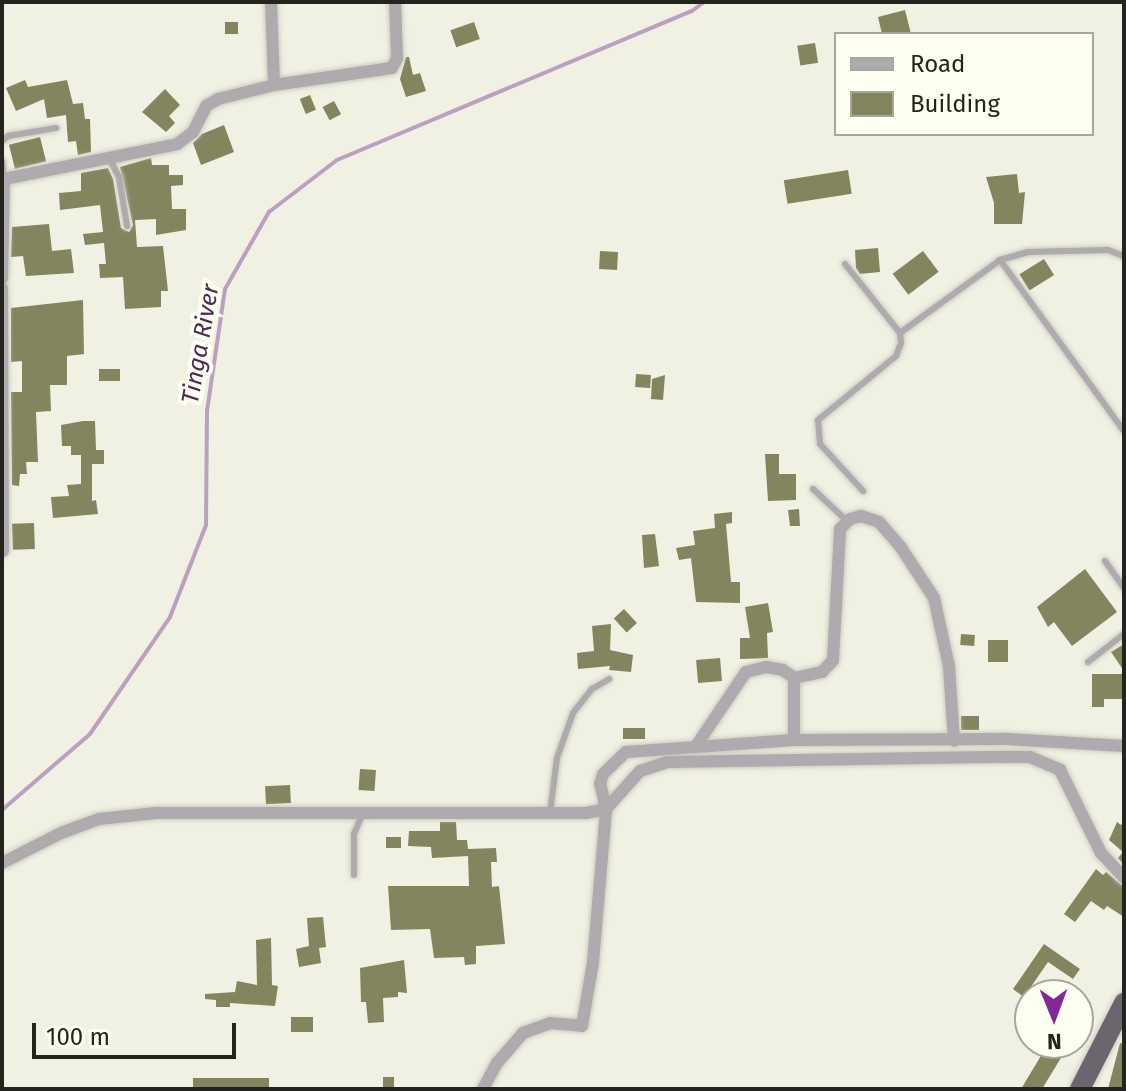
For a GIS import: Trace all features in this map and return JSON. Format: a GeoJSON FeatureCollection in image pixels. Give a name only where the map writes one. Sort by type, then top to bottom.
{"type":"FeatureCollection","features":[{"type":"Feature","properties":{"kind":"highway"},"geometry":{"type":"LineString","coordinates":[[1080,1089],[1124,1003]]}},
{"type":"Feature","properties":{"kind":"street"},"geometry":{"type":"LineString","coordinates":[[271,2],[274,85]]}},
{"type":"Feature","properties":{"kind":"street"},"geometry":{"type":"LineString","coordinates":[[2,279],[4,179],[177,144],[193,132],[206,106],[214,101],[274,85],[392,68],[397,58],[395,2]]}},
{"type":"Feature","properties":{"kind":"street"},"geometry":{"type":"LineString","coordinates":[[2,288],[3,551]]}},
{"type":"Feature","properties":{"kind":"street"},"geometry":{"type":"LineString","coordinates":[[696,746],[746,672],[766,667],[783,670],[794,678],[822,672],[833,660],[840,529],[847,521],[861,516],[879,522],[900,546],[934,598],[949,666],[954,741]]}},
{"type":"Feature","properties":{"kind":"street"},"geometry":{"type":"LineString","coordinates":[[794,678],[794,740]]}},
{"type":"Feature","properties":{"kind":"street"},"geometry":{"type":"LineString","coordinates":[[483,1089],[497,1063],[523,1033],[550,1023],[582,1026],[593,962],[606,809],[600,793],[603,774],[626,752],[794,740],[1007,739],[1124,746]]}},
{"type":"Feature","properties":{"kind":"street"},"geometry":{"type":"LineString","coordinates":[[2,863],[61,833],[99,819],[156,813],[362,815],[606,809],[640,771],[668,762],[1030,757],[1060,770],[1101,853],[1124,878]]}},
{"type":"Feature","properties":{"kind":"lane"},"geometry":{"type":"LineString","coordinates":[[2,141],[8,136],[56,128]]}},
{"type":"Feature","properties":{"kind":"lane"},"geometry":{"type":"LineString","coordinates":[[107,157],[116,168],[127,226]]}},
{"type":"Feature","properties":{"kind":"lane"},"geometry":{"type":"LineString","coordinates":[[2,161],[4,179]]}},
{"type":"Feature","properties":{"kind":"lane"},"geometry":{"type":"LineString","coordinates":[[900,333],[1000,260],[1028,252],[1108,250],[1124,256]]}},
{"type":"Feature","properties":{"kind":"lane"},"geometry":{"type":"LineString","coordinates":[[1000,260],[1124,431]]}},
{"type":"Feature","properties":{"kind":"lane"},"geometry":{"type":"LineString","coordinates":[[845,264],[900,333],[901,343],[896,356],[818,420],[820,444],[863,491]]}},
{"type":"Feature","properties":{"kind":"lane"},"geometry":{"type":"LineString","coordinates":[[813,489],[847,521]]}},
{"type":"Feature","properties":{"kind":"lane"},"geometry":{"type":"LineString","coordinates":[[1105,561],[1124,588]]}},
{"type":"Feature","properties":{"kind":"lane"},"geometry":{"type":"LineString","coordinates":[[1088,662],[1124,634]]}},
{"type":"Feature","properties":{"kind":"lane"},"geometry":{"type":"LineString","coordinates":[[550,812],[557,758],[573,713],[592,689],[609,679]]}},
{"type":"Feature","properties":{"kind":"lane"},"geometry":{"type":"LineString","coordinates":[[354,875],[354,834],[362,815]]}},
{"type":"Feature","properties":{"kind":"building"},"geometry":{"type":"Polygon","coordinates":[[[905,10],[910,32],[882,32],[878,17],[905,10]]]}},
{"type":"Feature","properties":{"kind":"building"},"geometry":{"type":"Polygon","coordinates":[[[225,22],[238,22],[238,34],[225,34],[225,22]]]}},
{"type":"Feature","properties":{"kind":"building"},"geometry":{"type":"Polygon","coordinates":[[[474,22],[480,39],[456,47],[450,30],[474,22]]]}},
{"type":"Feature","properties":{"kind":"building"},"geometry":{"type":"Polygon","coordinates":[[[815,43],[818,63],[800,66],[797,46],[815,43]]]}},
{"type":"Feature","properties":{"kind":"building"},"geometry":{"type":"Polygon","coordinates":[[[406,57],[409,57],[413,75],[420,73],[426,91],[406,97],[400,79],[406,57]]]}},
{"type":"Feature","properties":{"kind":"building"},"geometry":{"type":"Polygon","coordinates":[[[25,80],[28,87],[67,80],[73,104],[83,103],[85,119],[90,119],[91,152],[78,155],[76,141],[68,142],[66,115],[47,118],[44,99],[16,111],[6,88],[25,80]]]}},
{"type":"Feature","properties":{"kind":"building"},"geometry":{"type":"Polygon","coordinates":[[[165,89],[180,105],[169,116],[175,123],[166,132],[142,112],[165,89]]]}},
{"type":"Feature","properties":{"kind":"building"},"geometry":{"type":"Polygon","coordinates":[[[310,95],[316,110],[306,114],[300,99],[310,95]]]}},
{"type":"Feature","properties":{"kind":"building"},"geometry":{"type":"Polygon","coordinates":[[[334,101],[341,114],[330,120],[323,107],[334,101]]]}},
{"type":"Feature","properties":{"kind":"building"},"geometry":{"type":"Polygon","coordinates":[[[224,125],[234,152],[201,165],[193,143],[202,134],[224,125]]]}},
{"type":"Feature","properties":{"kind":"building"},"geometry":{"type":"Polygon","coordinates":[[[40,137],[46,161],[15,169],[9,145],[40,137]]]}},
{"type":"Feature","properties":{"kind":"building"},"geometry":{"type":"Polygon","coordinates":[[[151,158],[152,165],[169,165],[169,175],[183,175],[183,185],[171,186],[172,209],[186,209],[186,230],[156,235],[156,219],[135,220],[137,247],[163,246],[168,291],[161,291],[161,307],[125,309],[123,277],[100,278],[99,264],[106,264],[104,243],[85,245],[83,234],[103,232],[100,205],[60,210],[59,193],[81,191],[81,173],[108,168],[113,179],[121,228],[129,232],[133,225],[120,167],[151,158]]]}},
{"type":"Feature","properties":{"kind":"building"},"geometry":{"type":"Polygon","coordinates":[[[848,170],[852,194],[788,204],[784,180],[848,170]]]}},
{"type":"Feature","properties":{"kind":"building"},"geometry":{"type":"Polygon","coordinates":[[[1017,174],[1019,193],[1025,192],[1022,224],[994,224],[994,203],[986,177],[1017,174]]]}},
{"type":"Feature","properties":{"kind":"building"},"geometry":{"type":"Polygon","coordinates":[[[49,224],[52,251],[71,249],[74,273],[26,276],[23,256],[11,257],[12,227],[49,224]]]}},
{"type":"Feature","properties":{"kind":"building"},"geometry":{"type":"Polygon","coordinates":[[[878,248],[880,272],[860,274],[856,268],[855,250],[878,248]]]}},
{"type":"Feature","properties":{"kind":"building"},"geometry":{"type":"Polygon","coordinates":[[[600,251],[618,252],[617,270],[599,269],[600,251]]]}},
{"type":"Feature","properties":{"kind":"building"},"geometry":{"type":"Polygon","coordinates":[[[923,251],[939,272],[908,295],[893,274],[923,251]]]}},
{"type":"Feature","properties":{"kind":"building"},"geometry":{"type":"Polygon","coordinates":[[[1044,259],[1054,275],[1029,290],[1019,274],[1044,259]]]}},
{"type":"Feature","properties":{"kind":"building"},"geometry":{"type":"Polygon","coordinates":[[[83,300],[84,354],[67,356],[67,385],[50,385],[51,411],[36,412],[38,462],[26,462],[27,474],[20,474],[19,486],[12,485],[11,392],[22,392],[22,361],[11,362],[11,308],[83,300]]]}},
{"type":"Feature","properties":{"kind":"building"},"geometry":{"type":"Polygon","coordinates":[[[99,369],[120,369],[120,381],[99,381],[99,369]]]}},
{"type":"Feature","properties":{"kind":"building"},"geometry":{"type":"Polygon","coordinates":[[[636,374],[651,375],[650,388],[635,387],[636,374]]]}},
{"type":"Feature","properties":{"kind":"building"},"geometry":{"type":"Polygon","coordinates":[[[665,375],[663,400],[651,399],[652,379],[665,375]]]}},
{"type":"Feature","properties":{"kind":"building"},"geometry":{"type":"Polygon","coordinates":[[[95,421],[96,450],[104,450],[104,464],[92,464],[92,501],[96,500],[98,514],[53,518],[51,497],[69,496],[67,485],[81,484],[81,455],[71,455],[71,446],[62,446],[61,425],[95,421]]]}},
{"type":"Feature","properties":{"kind":"building"},"geometry":{"type":"Polygon","coordinates":[[[765,454],[779,454],[779,474],[796,474],[796,500],[768,501],[765,454]]]}},
{"type":"Feature","properties":{"kind":"building"},"geometry":{"type":"Polygon","coordinates":[[[799,509],[800,526],[790,526],[788,510],[799,509]]]}},
{"type":"Feature","properties":{"kind":"building"},"geometry":{"type":"Polygon","coordinates":[[[732,512],[732,523],[726,524],[731,582],[740,582],[740,603],[696,602],[691,558],[679,560],[676,548],[695,545],[693,531],[715,528],[714,514],[732,512]]]}},
{"type":"Feature","properties":{"kind":"building"},"geometry":{"type":"Polygon","coordinates":[[[34,523],[35,549],[13,550],[12,524],[34,523]]]}},
{"type":"Feature","properties":{"kind":"building"},"geometry":{"type":"Polygon","coordinates":[[[655,534],[659,566],[644,568],[642,535],[655,534]]]}},
{"type":"Feature","properties":{"kind":"building"},"geometry":{"type":"Polygon","coordinates":[[[1085,569],[1117,612],[1072,646],[1054,622],[1048,627],[1037,607],[1085,569]]]}},
{"type":"Feature","properties":{"kind":"building"},"geometry":{"type":"Polygon","coordinates":[[[768,603],[773,632],[767,633],[768,658],[740,659],[740,638],[750,638],[745,607],[768,603]]]}},
{"type":"Feature","properties":{"kind":"building"},"geometry":{"type":"Polygon","coordinates":[[[624,609],[637,623],[627,632],[614,619],[624,609]]]}},
{"type":"Feature","properties":{"kind":"building"},"geometry":{"type":"Polygon","coordinates":[[[611,624],[610,650],[633,655],[631,672],[609,670],[610,666],[578,669],[577,653],[594,651],[592,626],[611,624]]]}},
{"type":"Feature","properties":{"kind":"building"},"geometry":{"type":"Polygon","coordinates":[[[961,634],[975,635],[974,646],[960,645],[961,634]]]}},
{"type":"Feature","properties":{"kind":"building"},"geometry":{"type":"Polygon","coordinates":[[[988,640],[1008,640],[1008,662],[988,662],[988,640]]]}},
{"type":"Feature","properties":{"kind":"building"},"geometry":{"type":"Polygon","coordinates":[[[1124,644],[1124,671],[1111,652],[1124,644]]]}},
{"type":"Feature","properties":{"kind":"building"},"geometry":{"type":"Polygon","coordinates":[[[720,658],[722,681],[698,683],[696,660],[720,658]]]}},
{"type":"Feature","properties":{"kind":"building"},"geometry":{"type":"Polygon","coordinates":[[[1092,674],[1124,674],[1124,699],[1104,699],[1104,707],[1092,707],[1092,674]]]}},
{"type":"Feature","properties":{"kind":"building"},"geometry":{"type":"Polygon","coordinates":[[[961,716],[979,716],[979,730],[961,730],[961,716]]]}},
{"type":"Feature","properties":{"kind":"building"},"geometry":{"type":"Polygon","coordinates":[[[623,728],[645,728],[645,739],[623,739],[623,728]]]}},
{"type":"Feature","properties":{"kind":"building"},"geometry":{"type":"Polygon","coordinates":[[[360,769],[376,770],[374,791],[359,790],[360,769]]]}},
{"type":"Feature","properties":{"kind":"building"},"geometry":{"type":"Polygon","coordinates":[[[290,785],[291,803],[266,804],[265,786],[290,785]]]}},
{"type":"Feature","properties":{"kind":"building"},"geometry":{"type":"Polygon","coordinates":[[[1124,821],[1124,865],[1118,858],[1123,852],[1109,840],[1117,822],[1121,825],[1124,821]]]}},
{"type":"Feature","properties":{"kind":"building"},"geometry":{"type":"Polygon","coordinates":[[[440,822],[456,822],[457,840],[467,840],[468,849],[496,848],[497,862],[491,862],[492,887],[499,886],[505,944],[476,946],[476,964],[465,965],[464,957],[434,958],[430,929],[391,930],[388,886],[469,886],[468,856],[432,858],[431,847],[408,846],[409,831],[440,831],[440,822]]]}},
{"type":"Feature","properties":{"kind":"building"},"geometry":{"type":"Polygon","coordinates":[[[386,837],[401,837],[401,848],[386,848],[386,837]]]}},
{"type":"Feature","properties":{"kind":"building"},"geometry":{"type":"Polygon","coordinates":[[[1096,869],[1103,875],[1106,872],[1124,887],[1124,917],[1107,906],[1104,910],[1091,901],[1075,922],[1064,914],[1096,869]]]}},
{"type":"Feature","properties":{"kind":"building"},"geometry":{"type":"Polygon","coordinates":[[[323,917],[326,947],[319,948],[321,963],[299,967],[296,949],[309,946],[307,918],[323,917]]]}},
{"type":"Feature","properties":{"kind":"building"},"geometry":{"type":"Polygon","coordinates":[[[271,938],[272,985],[278,986],[275,1006],[230,1003],[230,1007],[216,1007],[216,1000],[205,999],[205,994],[235,992],[237,981],[257,985],[256,940],[271,938]]]}},
{"type":"Feature","properties":{"kind":"building"},"geometry":{"type":"Polygon","coordinates":[[[1044,944],[1080,969],[1073,979],[1048,962],[1036,979],[1020,979],[1044,944]]]}},
{"type":"Feature","properties":{"kind":"building"},"geometry":{"type":"Polygon","coordinates":[[[404,960],[407,993],[398,992],[398,997],[383,998],[384,1022],[368,1023],[366,1002],[361,1002],[360,968],[404,960]]]}},
{"type":"Feature","properties":{"kind":"building"},"geometry":{"type":"Polygon","coordinates":[[[291,1017],[313,1017],[313,1032],[291,1032],[291,1017]]]}},
{"type":"Feature","properties":{"kind":"building"},"geometry":{"type":"Polygon","coordinates":[[[1120,1043],[1124,1044],[1124,1089],[1108,1089],[1120,1043]]]}},
{"type":"Feature","properties":{"kind":"building"},"geometry":{"type":"Polygon","coordinates":[[[1039,1059],[1060,1059],[1042,1089],[1021,1089],[1039,1059]]]}},
{"type":"Feature","properties":{"kind":"building"},"geometry":{"type":"Polygon","coordinates":[[[383,1077],[394,1077],[394,1089],[383,1089],[383,1077]]]}},
{"type":"Feature","properties":{"kind":"building"},"geometry":{"type":"Polygon","coordinates":[[[193,1078],[269,1078],[269,1089],[193,1089],[193,1078]]]}},
{"type":"Feature","properties":{"kind":"waterway","name":"Tinga River"},"geometry":{"type":"LineString","coordinates":[[2,810],[90,734],[170,617],[206,525],[207,411],[225,289],[269,212],[337,160],[692,11],[704,2]]}}]}
